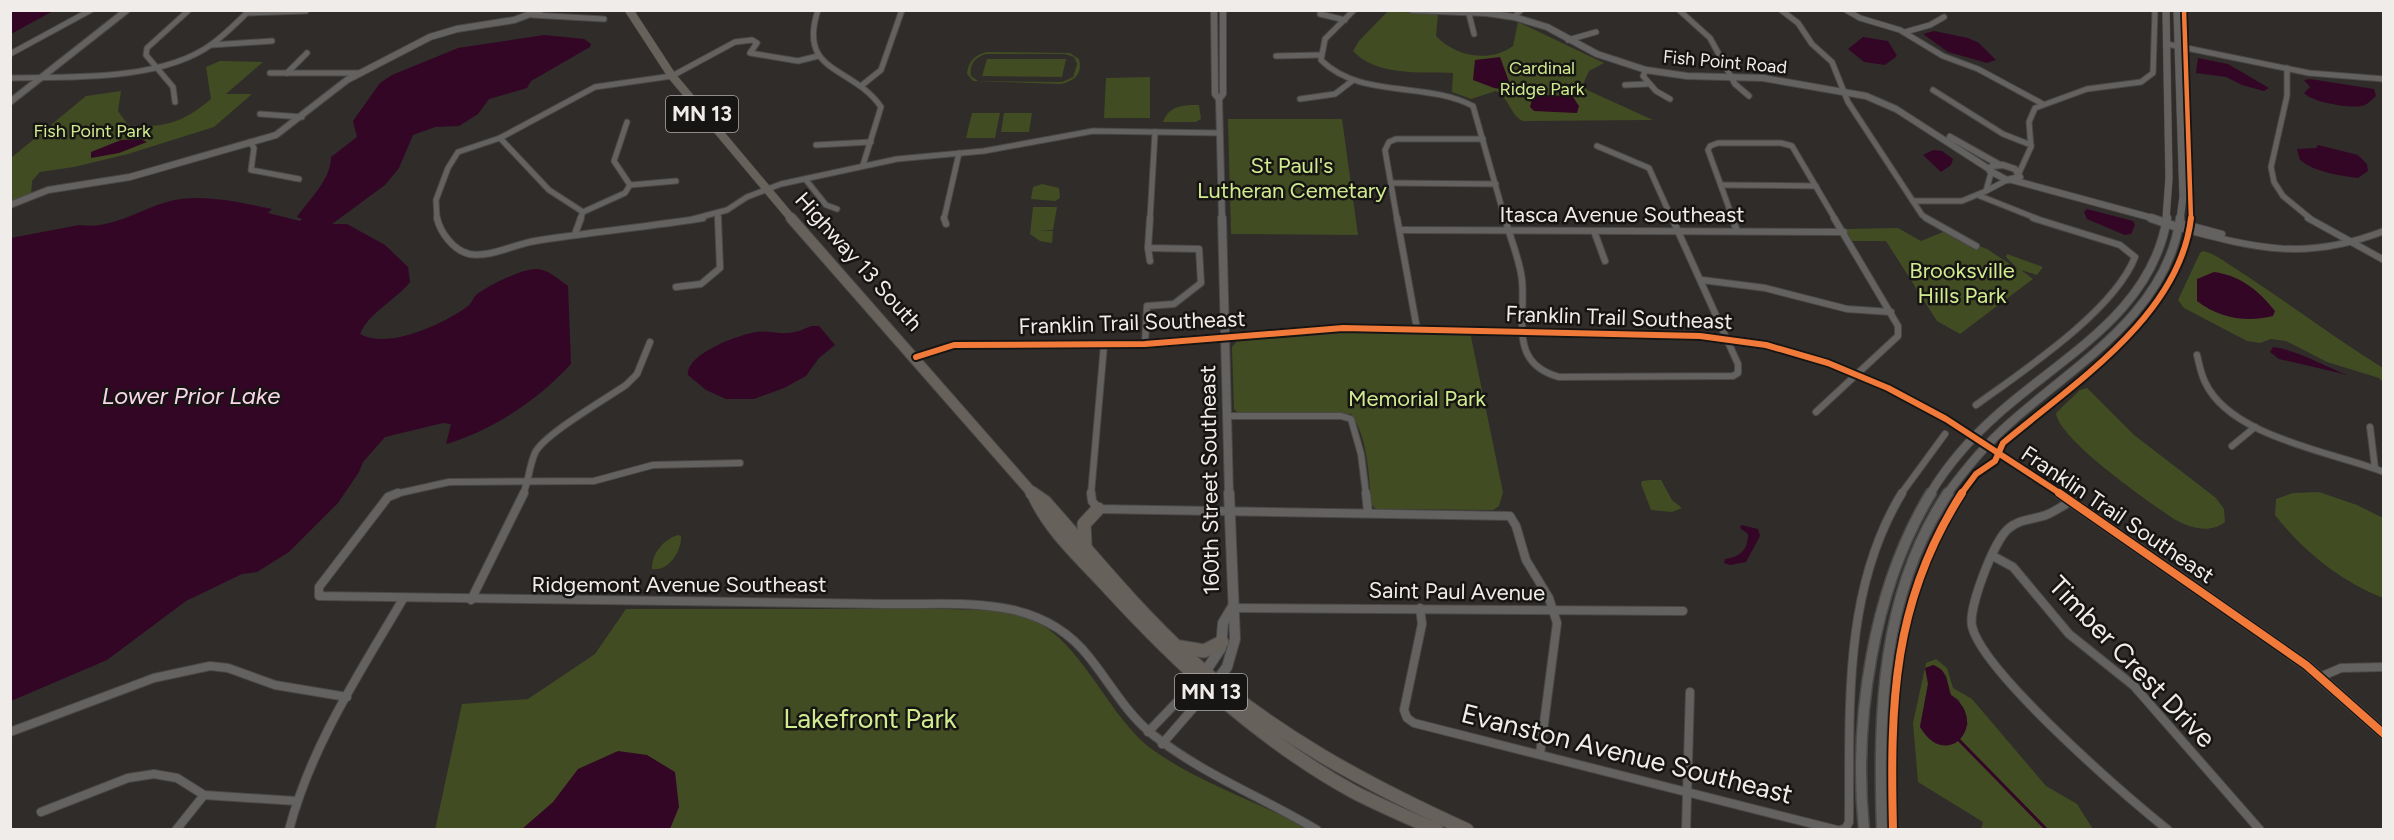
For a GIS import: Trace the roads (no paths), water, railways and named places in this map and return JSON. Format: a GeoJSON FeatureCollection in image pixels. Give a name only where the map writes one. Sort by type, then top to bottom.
{"type":"FeatureCollection","features":[{"type":"Feature","properties":{"kind":"main road","name":"Highway 13 South"},"geometry":{"type":"LineString","coordinates":[[629,10],[672,76],[736,156],[916,357],[1034,495],[1038,504],[1066,541],[1137,620],[1214,686],[1263,732],[1344,787],[1437,830]]}},
{"type":"Feature","properties":{"kind":"main road","name":"Highway 13 South"},"geometry":{"type":"LineString","coordinates":[[636,10],[657,46],[657,52]]}},
{"type":"Feature","properties":{"kind":"main road"},"geometry":{"type":"LineString","coordinates":[[1864,830],[1860,766],[1870,666],[1891,574],[1906,536],[1927,496],[1974,437],[2120,311],[2147,275],[2168,221],[2166,10]]}},
{"type":"Feature","properties":{"kind":"main road"},"geometry":{"type":"LineString","coordinates":[[1882,830],[1883,695],[1899,603],[1911,563],[1930,521],[1987,445],[2122,330],[2161,280],[2173,253],[2181,225],[2183,198],[2177,10]]}},
{"type":"Feature","properties":{"kind":"main road","name":"Highway 13 South"},"geometry":{"type":"LineString","coordinates":[[1034,495],[1045,502],[1202,676]]}},
{"type":"Feature","properties":{"kind":"main road"},"geometry":{"type":"LineString","coordinates":[[1086,548],[1082,537],[1082,527],[1085,520],[1098,509]]}},
{"type":"Feature","properties":{"kind":"main road"},"geometry":{"type":"LineString","coordinates":[[1177,646],[1204,651],[1222,642]]}},
{"type":"Feature","properties":{"kind":"main road","name":"Highway 13 South"},"geometry":{"type":"LineString","coordinates":[[1214,686],[1303,745],[1383,791],[1467,830]]}},
{"type":"Feature","properties":{"kind":"street"},"geometry":{"type":"LineString","coordinates":[[10,54],[91,10]]}},
{"type":"Feature","properties":{"kind":"street"},"geometry":{"type":"LineString","coordinates":[[10,102],[127,10]]}},
{"type":"Feature","properties":{"kind":"street"},"geometry":{"type":"LineString","coordinates":[[175,102],[173,87],[146,56],[147,48],[189,10]]}},
{"type":"Feature","properties":{"kind":"street"},"geometry":{"type":"LineString","coordinates":[[532,15],[541,10]]}},
{"type":"Feature","properties":{"kind":"street"},"geometry":{"type":"LineString","coordinates":[[818,10],[811,36],[818,56],[835,71],[872,92],[881,107],[864,165]]}},
{"type":"Feature","properties":{"kind":"street"},"geometry":{"type":"LineString","coordinates":[[861,86],[878,75],[902,10]]}},
{"type":"Feature","properties":{"kind":"street","name":"160th Street Southeast"},"geometry":{"type":"LineString","coordinates":[[1214,10],[1215,94],[1219,99]]}},
{"type":"Feature","properties":{"kind":"street","name":"160th Street Southeast"},"geometry":{"type":"LineString","coordinates":[[1162,744],[1214,686],[1235,651],[1236,625],[1232,608],[1219,133],[1219,99],[1223,94],[1223,10]]}},
{"type":"Feature","properties":{"kind":"street"},"geometry":{"type":"LineString","coordinates":[[1354,10],[1323,41],[1320,55],[1331,70],[1352,81],[1465,100],[1475,110],[1522,279],[1520,306],[1522,331],[1534,369],[1549,376],[1727,377],[1738,373],[1738,364],[1728,338],[1649,168],[1597,146]]}},
{"type":"Feature","properties":{"kind":"street","name":"Fish Point Road"},"geometry":{"type":"LineString","coordinates":[[1412,10],[1518,14]]}},
{"type":"Feature","properties":{"kind":"street","name":"Fish Point Road"},"geometry":{"type":"LineString","coordinates":[[1498,10],[1543,21],[1597,54],[1646,70],[1687,76],[1779,76],[1891,101],[2001,165],[2014,178]]}},
{"type":"Feature","properties":{"kind":"street"},"geometry":{"type":"LineString","coordinates":[[1678,10],[1710,38],[1730,75],[1749,96]]}},
{"type":"Feature","properties":{"kind":"street"},"geometry":{"type":"LineString","coordinates":[[1781,10],[1798,23],[1812,44],[1832,62],[1848,102],[1928,220],[1976,246]]}},
{"type":"Feature","properties":{"kind":"street"},"geometry":{"type":"LineString","coordinates":[[1846,10],[1860,18],[1905,32],[1943,56],[1978,69],[2043,104]]}},
{"type":"Feature","properties":{"kind":"street"},"geometry":{"type":"LineString","coordinates":[[1913,201],[1962,201],[2014,178],[2031,145],[2031,114],[2043,104],[2091,88],[2133,84],[2149,78],[2153,73],[2155,10]]}},
{"type":"Feature","properties":{"kind":"street"},"geometry":{"type":"LineString","coordinates":[[10,78],[109,76],[155,67],[186,57],[211,45],[248,12],[306,11]]}},
{"type":"Feature","properties":{"kind":"street"},"geometry":{"type":"LineString","coordinates":[[1468,11],[1474,34]]}},
{"type":"Feature","properties":{"kind":"street"},"geometry":{"type":"LineString","coordinates":[[1320,14],[1345,20]]}},
{"type":"Feature","properties":{"kind":"street"},"geometry":{"type":"LineString","coordinates":[[10,205],[48,190],[130,177],[290,129],[321,99],[361,73],[433,36],[532,15],[604,19]]}},
{"type":"Feature","properties":{"kind":"street"},"geometry":{"type":"LineString","coordinates":[[1905,32],[1930,25],[1944,17]]}},
{"type":"Feature","properties":{"kind":"street"},"geometry":{"type":"LineString","coordinates":[[1571,39],[1596,32]]}},
{"type":"Feature","properties":{"kind":"street","name":"Fish Point Road"},"geometry":{"type":"LineString","coordinates":[[1571,39],[1608,55],[1643,65],[1686,72],[1730,75]]}},
{"type":"Feature","properties":{"kind":"street"},"geometry":{"type":"LineString","coordinates":[[818,56],[798,61],[750,53],[756,48],[757,43],[745,40],[735,42],[672,76],[595,87],[500,138],[471,146],[453,157],[436,200],[437,220],[442,231],[458,249],[470,254],[497,251],[533,241],[575,234],[680,223],[718,213],[767,189],[897,159],[1009,147],[1086,132],[1219,133]]}},
{"type":"Feature","properties":{"kind":"street"},"geometry":{"type":"LineString","coordinates":[[211,45],[272,41]]}},
{"type":"Feature","properties":{"kind":"street"},"geometry":{"type":"LineString","coordinates":[[2167,44],[2344,78],[2384,79]]}},
{"type":"Feature","properties":{"kind":"street"},"geometry":{"type":"LineString","coordinates":[[287,73],[308,53]]}},
{"type":"Feature","properties":{"kind":"street"},"geometry":{"type":"LineString","coordinates":[[1276,56],[1320,55]]}},
{"type":"Feature","properties":{"kind":"street"},"geometry":{"type":"LineString","coordinates":[[2286,68],[2289,95],[2271,168],[2273,180],[2286,199],[2305,216],[2384,260]]}},
{"type":"Feature","properties":{"kind":"street"},"geometry":{"type":"LineString","coordinates":[[1646,70],[1643,76],[1647,84],[1670,99]]}},
{"type":"Feature","properties":{"kind":"street"},"geometry":{"type":"LineString","coordinates":[[270,73],[361,73]]}},
{"type":"Feature","properties":{"kind":"street"},"geometry":{"type":"LineString","coordinates":[[1300,99],[1335,94],[1352,81]]}},
{"type":"Feature","properties":{"kind":"street"},"geometry":{"type":"LineString","coordinates":[[1625,85],[1647,84]]}},
{"type":"Feature","properties":{"kind":"street","name":"Fish Point Road"},"geometry":{"type":"LineString","coordinates":[[1843,89],[1896,109],[1990,171],[2014,178]]}},
{"type":"Feature","properties":{"kind":"street"},"geometry":{"type":"LineString","coordinates":[[1933,90],[2003,134],[2031,145]]}},
{"type":"Feature","properties":{"kind":"street"},"geometry":{"type":"LineString","coordinates":[[260,114],[302,117]]}},
{"type":"Feature","properties":{"kind":"street"},"geometry":{"type":"LineString","coordinates":[[627,122],[614,161],[630,185]]}},
{"type":"Feature","properties":{"kind":"street"},"geometry":{"type":"LineString","coordinates":[[1150,261],[1148,248],[1155,132]]}},
{"type":"Feature","properties":{"kind":"street"},"geometry":{"type":"LineString","coordinates":[[500,138],[530,172],[573,209],[583,212],[625,193],[630,185]]}},
{"type":"Feature","properties":{"kind":"street"},"geometry":{"type":"LineString","coordinates":[[1417,328],[1385,150],[1389,142],[1406,138],[1483,139]]}},
{"type":"Feature","properties":{"kind":"street"},"geometry":{"type":"LineString","coordinates":[[250,142],[254,148],[251,170],[299,179]]}},
{"type":"Feature","properties":{"kind":"street"},"geometry":{"type":"LineString","coordinates":[[816,145],[871,142]]}},
{"type":"Feature","properties":{"kind":"street"},"geometry":{"type":"LineString","coordinates":[[1737,231],[1708,150],[1710,146],[1718,143],[1781,143],[1794,148],[1898,326],[1898,336],[1816,412]]}},
{"type":"Feature","properties":{"kind":"street"},"geometry":{"type":"LineString","coordinates":[[946,224],[943,216],[959,153]]}},
{"type":"Feature","properties":{"kind":"street"},"geometry":{"type":"LineString","coordinates":[[1983,193],[1991,179],[1990,171],[2001,165],[2022,165]]}},
{"type":"Feature","properties":{"kind":"street"},"geometry":{"type":"LineString","coordinates":[[2014,178],[2047,192],[2168,221],[2233,242],[2318,249],[2352,242],[2384,231]]}},
{"type":"Feature","properties":{"kind":"street"},"geometry":{"type":"LineString","coordinates":[[806,180],[826,205],[837,210]]}},
{"type":"Feature","properties":{"kind":"street"},"geometry":{"type":"LineString","coordinates":[[630,185],[676,181]]}},
{"type":"Feature","properties":{"kind":"street"},"geometry":{"type":"LineString","coordinates":[[1392,183],[1496,184]]}},
{"type":"Feature","properties":{"kind":"street"},"geometry":{"type":"LineString","coordinates":[[1720,185],[1816,186]]}},
{"type":"Feature","properties":{"kind":"street"},"geometry":{"type":"LineString","coordinates":[[1976,405],[2025,370],[2100,306],[2131,269],[2135,257],[2120,245],[2018,213],[1983,193]]}},
{"type":"Feature","properties":{"kind":"street"},"geometry":{"type":"LineString","coordinates":[[575,234],[583,212]]}},
{"type":"Feature","properties":{"kind":"street"},"geometry":{"type":"LineString","coordinates":[[676,287],[694,286],[706,282],[720,268],[718,213]]}},
{"type":"Feature","properties":{"kind":"street","name":"Itasca Avenue Southeast"},"geometry":{"type":"LineString","coordinates":[[1400,230],[1844,232]]}},
{"type":"Feature","properties":{"kind":"street"},"geometry":{"type":"LineString","coordinates":[[1594,231],[1605,261]]}},
{"type":"Feature","properties":{"kind":"street"},"geometry":{"type":"LineString","coordinates":[[1145,344],[1147,306],[1174,304],[1201,283],[1201,252],[1199,249],[1148,248]]}},
{"type":"Feature","properties":{"kind":"street"},"geometry":{"type":"LineString","coordinates":[[1702,280],[1765,288],[1847,309],[1891,312]]}},
{"type":"Feature","properties":{"kind":"street","name":"Franklin Trail Southeast"},"geometry":{"type":"LineString","coordinates":[[916,357],[954,345],[1145,344],[1343,328],[1417,328],[1728,338],[1799,352],[1858,374],[1937,414],[1987,445],[2320,677],[2384,734]]}},
{"type":"Feature","properties":{"kind":"street"},"geometry":{"type":"LineString","coordinates":[[471,600],[529,482],[535,453],[546,440],[626,385],[637,374],[650,342]]}},
{"type":"Feature","properties":{"kind":"street"},"geometry":{"type":"LineString","coordinates":[[1104,345],[1091,492],[1092,501],[1098,509],[1510,516],[1516,521],[1525,559],[1556,610],[1557,623],[1540,754]]}},
{"type":"Feature","properties":{"kind":"street"},"geometry":{"type":"LineString","coordinates":[[2197,355],[2199,374],[2208,391],[2228,409],[2255,427],[2297,445],[2384,472]]}},
{"type":"Feature","properties":{"kind":"street"},"geometry":{"type":"LineString","coordinates":[[1227,416],[1341,416],[1351,419],[1361,454],[1368,512]]}},
{"type":"Feature","properties":{"kind":"street"},"geometry":{"type":"LineString","coordinates":[[2232,446],[2255,427]]}},
{"type":"Feature","properties":{"kind":"street"},"geometry":{"type":"LineString","coordinates":[[2370,427],[2375,468]]}},
{"type":"Feature","properties":{"kind":"street"},"geometry":{"type":"LineString","coordinates":[[1841,829],[1849,822],[1856,641],[1870,566],[1882,530],[1901,492],[1923,460],[1945,434]]}},
{"type":"Feature","properties":{"kind":"street"},"geometry":{"type":"LineString","coordinates":[[529,482],[594,481],[669,463],[740,463]]}},
{"type":"Feature","properties":{"kind":"street","name":"Ridgemont Avenue Southeast"},"geometry":{"type":"LineString","coordinates":[[529,482],[449,482],[403,491],[388,497],[319,587],[319,596],[471,600],[962,605],[1020,610],[1046,619],[1062,629],[1077,644],[1125,708],[1162,744],[1204,769],[1280,806],[1317,830]]}},
{"type":"Feature","properties":{"kind":"street"},"geometry":{"type":"LineString","coordinates":[[2070,502],[2047,515],[2016,522],[2005,531],[1972,612],[1972,628],[1978,644],[1992,663],[2040,712],[2168,830]]}},
{"type":"Feature","properties":{"kind":"street","name":"Timber Crest Drive"},"geometry":{"type":"LineString","coordinates":[[1993,556],[2013,567],[2069,634],[2134,686],[2260,830]]}},
{"type":"Feature","properties":{"kind":"street"},"geometry":{"type":"LineString","coordinates":[[289,830],[296,801],[309,768],[403,599]]}},
{"type":"Feature","properties":{"kind":"street","name":"160th Street Southeast"},"geometry":{"type":"LineString","coordinates":[[1148,732],[1202,676],[1221,648],[1223,623],[1232,608]]}},
{"type":"Feature","properties":{"kind":"street","name":"Saint Paul Avenue"},"geometry":{"type":"LineString","coordinates":[[1232,608],[1683,611]]}},
{"type":"Feature","properties":{"kind":"street","name":"Evanston Avenue Southeast"},"geometry":{"type":"LineString","coordinates":[[1420,608],[1422,624],[1404,710],[1407,718],[1414,723],[1686,793],[1841,829]]}},
{"type":"Feature","properties":{"kind":"street"},"geometry":{"type":"LineString","coordinates":[[10,732],[154,678],[210,666],[228,668],[275,685],[347,697]]}},
{"type":"Feature","properties":{"kind":"street"},"geometry":{"type":"LineString","coordinates":[[2320,677],[2341,668],[2384,667]]}},
{"type":"Feature","properties":{"kind":"street"},"geometry":{"type":"LineString","coordinates":[[1686,830],[1690,692]]}},
{"type":"Feature","properties":{"kind":"street"},"geometry":{"type":"LineString","coordinates":[[41,812],[128,778],[154,774],[177,778],[204,795],[296,801]]}},
{"type":"Feature","properties":{"kind":"street"},"geometry":{"type":"LineString","coordinates":[[176,830],[204,795]]}},
{"type":"Feature","properties":{"kind":"water"},"geometry":{"type":"Polygon","coordinates":[[[11,10],[53,10],[53,11],[11,34],[11,10]]]}},
{"type":"Feature","properties":{"kind":"water"},"geometry":{"type":"Polygon","coordinates":[[[1934,31],[1968,38],[1979,43],[1996,60],[1987,63],[1948,52],[1923,34],[1934,31]]]}},
{"type":"Feature","properties":{"kind":"water","name":"Lower Prior Lake"},"geometry":{"type":"Polygon","coordinates":[[[544,35],[584,39],[591,44],[590,47],[531,81],[527,88],[489,99],[478,114],[459,126],[435,127],[413,135],[399,168],[385,185],[332,224],[347,224],[385,245],[408,267],[410,282],[370,319],[360,334],[385,339],[416,333],[458,313],[469,305],[476,295],[496,283],[523,272],[540,269],[568,286],[571,364],[544,390],[514,412],[464,438],[446,444],[451,424],[443,423],[385,437],[363,462],[338,503],[289,552],[257,572],[242,574],[186,601],[107,660],[11,701],[11,238],[79,225],[107,224],[168,202],[192,198],[226,200],[272,209],[268,213],[300,221],[302,219],[297,217],[327,174],[331,157],[357,137],[353,121],[380,83],[392,75],[458,48],[544,35]]]}},
{"type":"Feature","properties":{"kind":"water"},"geometry":{"type":"Polygon","coordinates":[[[1863,37],[1888,41],[1897,56],[1885,65],[1864,62],[1848,49],[1863,37]]]}},
{"type":"Feature","properties":{"kind":"water"},"geometry":{"type":"Polygon","coordinates":[[[1500,57],[1511,87],[1507,90],[1494,88],[1473,80],[1475,60],[1500,57]]]}},
{"type":"Feature","properties":{"kind":"water"},"geometry":{"type":"Polygon","coordinates":[[[2198,58],[2228,64],[2269,88],[2264,91],[2242,85],[2226,77],[2196,73],[2198,58]]]}},
{"type":"Feature","properties":{"kind":"water"},"geometry":{"type":"Polygon","coordinates":[[[2304,80],[2374,89],[2376,96],[2360,106],[2343,106],[2323,102],[2304,93],[2310,87],[2304,80]]]}},
{"type":"Feature","properties":{"kind":"water"},"geometry":{"type":"Polygon","coordinates":[[[1533,95],[1573,97],[1579,106],[1577,113],[1534,111],[1530,107],[1533,95]]]}},
{"type":"Feature","properties":{"kind":"water"},"geometry":{"type":"Polygon","coordinates":[[[141,139],[147,142],[119,153],[91,158],[91,152],[121,140],[141,139]]]}},
{"type":"Feature","properties":{"kind":"water"},"geometry":{"type":"Polygon","coordinates":[[[2318,145],[2358,155],[2367,164],[2368,171],[2358,178],[2343,176],[2321,171],[2300,160],[2297,149],[2316,148],[2318,145]]]}},
{"type":"Feature","properties":{"kind":"water"},"geometry":{"type":"Polygon","coordinates":[[[1933,150],[1942,151],[1953,159],[1951,165],[1941,172],[1923,155],[1933,150]]]}},
{"type":"Feature","properties":{"kind":"water"},"geometry":{"type":"Polygon","coordinates":[[[2087,209],[2133,221],[2135,225],[2131,234],[2125,235],[2087,219],[2084,212],[2087,209]]]}},
{"type":"Feature","properties":{"kind":"water"},"geometry":{"type":"Polygon","coordinates":[[[2214,272],[2233,277],[2248,285],[2275,311],[2273,316],[2253,319],[2233,318],[2205,307],[2197,301],[2197,279],[2214,272]]]}},
{"type":"Feature","properties":{"kind":"water"},"geometry":{"type":"Polygon","coordinates":[[[811,326],[819,326],[835,345],[819,358],[806,376],[784,388],[754,399],[726,399],[706,390],[688,375],[695,360],[726,341],[756,332],[791,333],[811,326]]]}},
{"type":"Feature","properties":{"kind":"water"},"geometry":{"type":"Polygon","coordinates":[[[2273,347],[2301,355],[2348,375],[2279,359],[2270,352],[2273,347]]]}},
{"type":"Feature","properties":{"kind":"water"},"geometry":{"type":"Polygon","coordinates":[[[1741,525],[1758,529],[1760,536],[1746,562],[1730,565],[1724,563],[1725,559],[1742,552],[1747,544],[1748,534],[1740,528],[1741,525]]]}},
{"type":"Feature","properties":{"kind":"water"},"geometry":{"type":"Polygon","coordinates":[[[1933,665],[1944,673],[1951,695],[1962,706],[1967,718],[1966,729],[1961,738],[1952,744],[1942,745],[1931,740],[1920,727],[1928,684],[1925,668],[1933,665]]]}},
{"type":"Feature","properties":{"kind":"water"},"geometry":{"type":"Polygon","coordinates":[[[618,751],[647,755],[675,772],[679,807],[670,829],[522,829],[553,802],[578,769],[618,751]]]}},
{"type":"Feature","properties":{"kind":"waterway"},"geometry":{"type":"LineString","coordinates":[[1958,739],[2047,830]]}},
{"type":"Feature","properties":{"kind":"park label","name":"Cardinal Ridge Park"},"geometry":{"type":"Point","coordinates":[1542,78]}},
{"type":"Feature","properties":{"kind":"park label","name":"Fish Point Park"},"geometry":{"type":"Point","coordinates":[92,131]}},
{"type":"Feature","properties":{"kind":"park label","name":"St Paul's Lutheran Cemetary"},"geometry":{"type":"Point","coordinates":[1292,178]}},
{"type":"Feature","properties":{"kind":"park label","name":"Brooksville Hills Park"},"geometry":{"type":"Point","coordinates":[1962,282]}},
{"type":"Feature","properties":{"kind":"park label","name":"Memorial Park"},"geometry":{"type":"Point","coordinates":[1417,398]}},
{"type":"Feature","properties":{"kind":"park label","name":"Lakefront Park"},"geometry":{"type":"Point","coordinates":[870,719]}}]}
